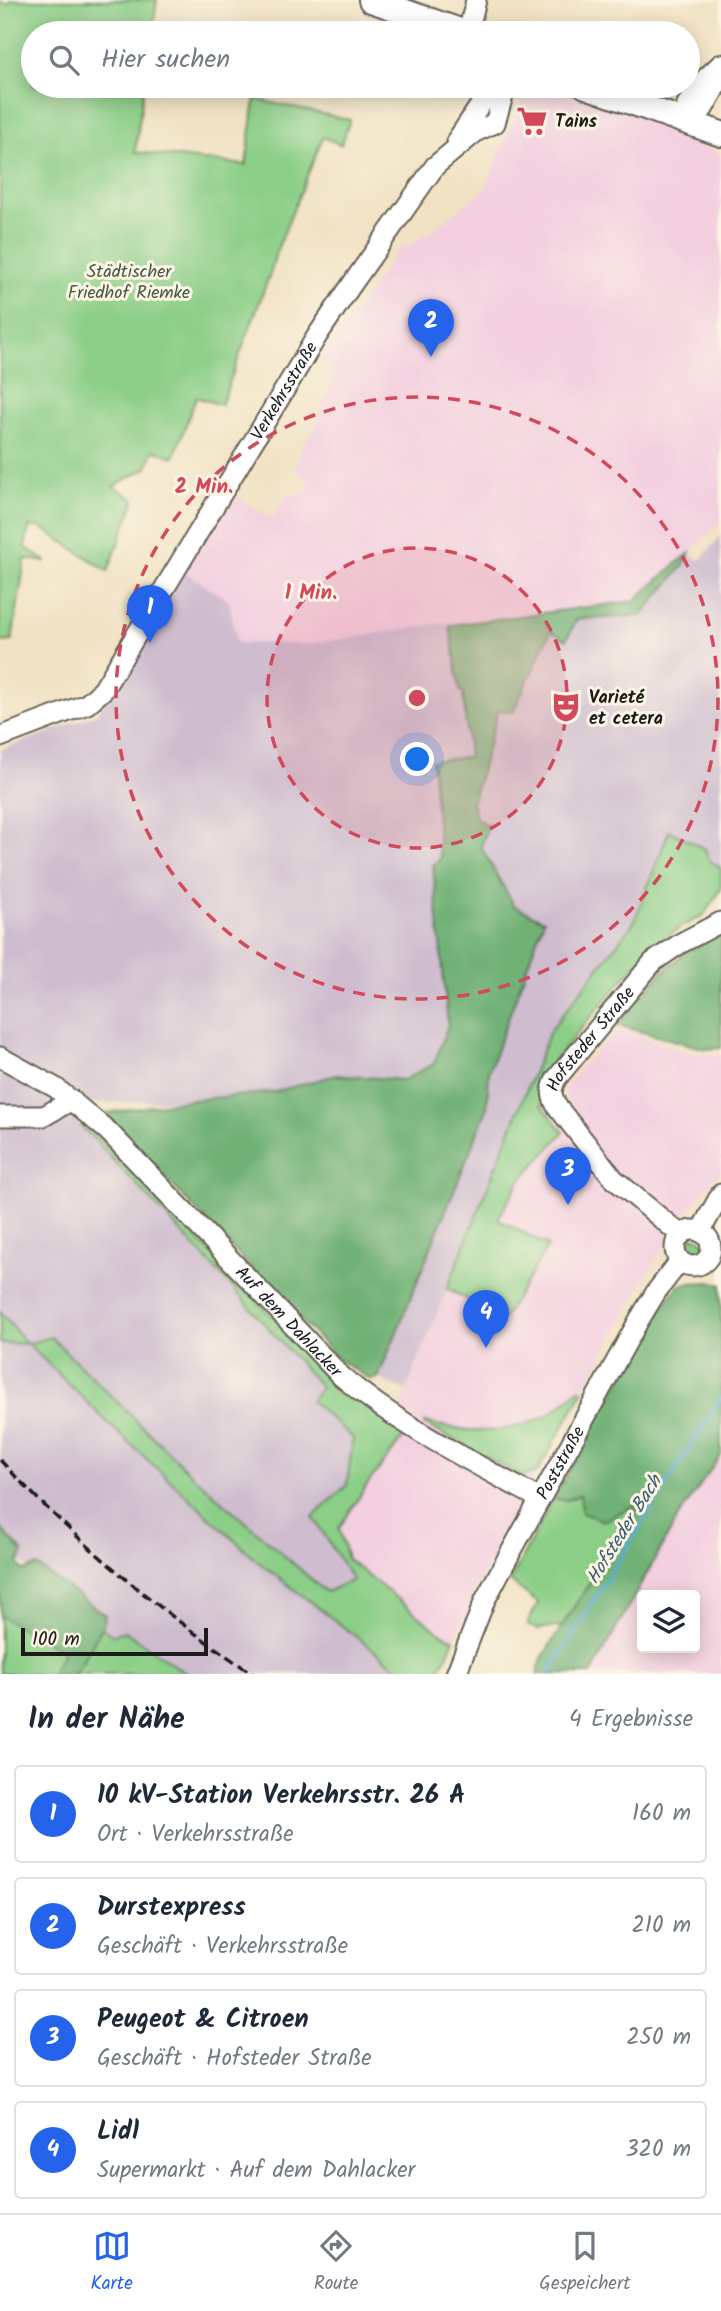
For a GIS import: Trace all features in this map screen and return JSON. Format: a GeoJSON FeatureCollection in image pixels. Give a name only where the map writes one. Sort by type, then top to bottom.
{"type":"FeatureCollection","features":[{"type":"Feature","properties":{"kind":"main road"},"geometry":{"type":"LineString","coordinates":[[371,0],[432,21]]}},
{"type":"Feature","properties":{"kind":"main road"},"geometry":{"type":"LineString","coordinates":[[637,98],[701,113]]}},
{"type":"Feature","properties":{"kind":"main road"},"geometry":{"type":"LineString","coordinates":[[663,98],[701,113],[721,134]]}},
{"type":"Feature","properties":{"kind":"street"},"geometry":{"type":"LineString","coordinates":[[470,21],[476,0]]}},
{"type":"Feature","properties":{"kind":"street"},"geometry":{"type":"LineString","coordinates":[[701,113],[705,79],[721,64]]}},
{"type":"Feature","properties":{"kind":"street"},"geometry":{"type":"LineString","coordinates":[[701,113],[721,77]]}},
{"type":"Feature","properties":{"kind":"street","name":"Verkehrsstraße"},"geometry":{"type":"LineString","coordinates":[[454,148],[459,134],[484,98]]}},
{"type":"Feature","properties":{"kind":"street","name":"Verkehrsstraße"},"geometry":{"type":"LineString","coordinates":[[0,737],[87,704],[103,690],[317,336],[435,166],[477,131],[495,122],[502,98]]}},
{"type":"Feature","properties":{"kind":"street","name":"Hofsteder Straße"},"geometry":{"type":"LineString","coordinates":[[690,1233],[614,1179],[556,1105],[551,1088],[653,962],[681,943],[721,922]]}},
{"type":"Feature","properties":{"kind":"street","name":"Auf dem Dahlacker"},"geometry":{"type":"LineString","coordinates":[[0,1057],[41,1078],[108,1131],[357,1390],[410,1427],[540,1499]]}},
{"type":"Feature","properties":{"kind":"street"},"geometry":{"type":"LineString","coordinates":[[0,1116],[44,1116],[72,1100]]}},
{"type":"Feature","properties":{"kind":"street"},"geometry":{"type":"LineString","coordinates":[[690,1233],[710,1243],[715,1260],[694,1266],[680,1261],[675,1245],[690,1233],[721,1194]]}},
{"type":"Feature","properties":{"kind":"street","name":"Poststraße"},"geometry":{"type":"LineString","coordinates":[[456,1674],[490,1590],[639,1320],[680,1261]]}},
{"type":"Feature","properties":{"kind":"shaded area"},"geometry":{"type":"Polygon","coordinates":[[[522,98],[594,98],[664,123],[721,155],[721,521],[689,554],[634,601],[450,625],[443,623],[310,644],[237,643],[229,601],[185,572],[233,494],[272,519],[288,494],[292,496],[307,492],[310,480],[295,470],[303,444],[315,428],[335,370],[317,359],[340,333],[398,250],[414,244],[485,189],[522,98]]]}},
{"type":"Feature","properties":{"kind":"shaded area"},"geometry":{"type":"Polygon","coordinates":[[[721,536],[721,868],[709,860],[705,849],[669,831],[634,922],[550,1031],[406,1391],[378,1378],[487,1110],[489,1071],[544,920],[514,906],[481,847],[472,803],[498,710],[513,712],[551,631],[577,619],[641,616],[684,566],[689,554],[700,560],[721,536]]]}},
{"type":"Feature","properties":{"kind":"shaded area"},"geometry":{"type":"Polygon","coordinates":[[[185,572],[229,601],[237,643],[310,644],[443,623],[450,625],[460,691],[463,692],[469,758],[432,761],[440,859],[433,866],[448,1025],[435,1064],[404,1080],[336,1075],[274,1092],[208,1100],[92,1103],[72,1115],[321,1387],[311,1401],[353,1438],[347,1485],[313,1517],[353,1580],[326,1592],[193,1476],[52,1337],[257,1561],[405,1674],[161,1674],[0,1542],[0,750],[97,714],[185,572]]]}},
{"type":"Feature","properties":{"kind":"shaded area"},"geometry":{"type":"Polygon","coordinates":[[[616,1031],[631,1033],[695,1054],[721,1054],[721,1171],[682,1218],[649,1271],[515,1514],[477,1587],[454,1639],[439,1632],[347,1559],[339,1527],[415,1418],[400,1409],[447,1289],[504,1318],[548,1247],[498,1219],[519,1182],[579,1115],[565,1099],[564,1089],[616,1031]]]}},
{"type":"Feature","properties":{"kind":"shaded area"},"geometry":{"type":"Polygon","coordinates":[[[721,1455],[721,1674],[591,1674],[637,1591],[637,1653],[700,1653],[700,1590],[638,1590],[679,1516],[721,1455]]]}},
{"type":"Feature","properties":{"kind":"green space","name":"Städtischer Friedhof Riemke"},"geometry":{"type":"Polygon","coordinates":[[[10,0],[157,0],[154,21],[21,21],[21,98],[142,98],[135,152],[246,165],[255,99],[350,120],[341,145],[323,137],[276,252],[221,405],[196,397],[174,457],[153,450],[147,468],[113,486],[135,500],[108,571],[40,527],[29,527],[25,547],[47,562],[25,559],[12,641],[0,642],[0,2],[9,4],[10,0]]]}},
{"type":"Feature","properties":{"kind":"green space"},"geometry":{"type":"Polygon","coordinates":[[[689,554],[684,565],[641,616],[577,619],[566,640],[551,631],[513,712],[498,710],[472,803],[476,818],[488,826],[481,847],[514,906],[544,920],[489,1071],[487,1109],[378,1378],[371,1380],[339,1360],[111,1121],[107,1113],[182,1101],[274,1092],[336,1075],[404,1080],[434,1064],[448,1025],[433,865],[440,859],[432,761],[469,757],[463,692],[460,691],[450,625],[634,601],[689,554]]]}},
{"type":"Feature","properties":{"kind":"green space"},"geometry":{"type":"Polygon","coordinates":[[[669,831],[705,849],[709,860],[721,868],[721,889],[703,916],[684,925],[649,949],[551,1064],[539,1084],[542,1106],[564,1132],[519,1182],[498,1219],[548,1246],[504,1318],[447,1289],[550,1031],[634,922],[669,831]]]}},
{"type":"Feature","properties":{"kind":"green space"},"geometry":{"type":"Polygon","coordinates":[[[721,934],[721,1048],[706,1049],[616,1025],[658,976],[686,952],[721,934]]]}},
{"type":"Feature","properties":{"kind":"green space"},"geometry":{"type":"Polygon","coordinates":[[[86,1125],[284,1328],[328,1379],[406,1434],[369,1482],[339,1528],[347,1559],[439,1632],[454,1639],[442,1665],[433,1672],[405,1674],[257,1561],[27,1344],[51,1337],[193,1476],[326,1592],[353,1580],[313,1517],[347,1485],[353,1438],[311,1401],[321,1387],[223,1277],[81,1126],[86,1125]]]}},
{"type":"Feature","properties":{"kind":"green space"},"geometry":{"type":"Polygon","coordinates":[[[694,1237],[702,1241],[706,1249],[702,1257],[694,1261],[686,1257],[682,1249],[686,1241],[694,1237]]]}},
{"type":"Feature","properties":{"kind":"green space"},"geometry":{"type":"Polygon","coordinates":[[[687,1283],[721,1284],[721,1455],[679,1516],[591,1674],[537,1674],[542,1658],[640,1503],[603,1521],[582,1513],[580,1495],[567,1500],[553,1499],[656,1317],[678,1286],[687,1283]]]}},
{"type":"Feature","properties":{"kind":"green space"},"geometry":{"type":"Polygon","coordinates":[[[0,1312],[27,1344],[0,1343],[0,1312]]]}},
{"type":"Feature","properties":{"kind":"green space"},"geometry":{"type":"Polygon","coordinates":[[[579,1389],[583,1392],[537,1472],[523,1477],[424,1424],[425,1422],[474,1430],[507,1429],[539,1419],[554,1411],[579,1389]]]}},
{"type":"Feature","properties":{"kind":"green space"},"geometry":{"type":"Polygon","coordinates":[[[580,1495],[641,1502],[562,1626],[537,1629],[527,1625],[538,1603],[510,1581],[553,1499],[567,1500],[580,1495]]]}},
{"type":"Feature","properties":{"kind":"green space"},"geometry":{"type":"Polygon","coordinates":[[[0,1528],[23,1552],[18,1564],[24,1571],[37,1566],[105,1615],[102,1628],[75,1674],[51,1674],[64,1652],[0,1616],[0,1528]]]}},
{"type":"Feature","properties":{"kind":"green space"},"geometry":{"type":"Polygon","coordinates":[[[0,1616],[65,1652],[51,1674],[0,1674],[0,1616]]]}},
{"type":"Feature","properties":{"kind":"green space"},"geometry":{"type":"Polygon","coordinates":[[[102,1628],[112,1635],[125,1631],[187,1674],[75,1674],[102,1628]]]}},
{"type":"Feature","properties":{"kind":"waterway","name":"Hofsteder Bach"},"geometry":{"type":"LineString","coordinates":[[548,1674],[721,1398]]}},
{"type":"Feature","properties":{"kind":"railway"},"geometry":{"type":"LineString","coordinates":[[0,1460],[59,1519],[120,1574],[185,1626],[253,1674]]}},
{"type":"Feature","properties":{"kind":"place","name":"Tains"},"geometry":{"type":"Point","coordinates":[532,121]}},
{"type":"Feature","properties":{"kind":"place","name":"Durstexpress"},"geometry":{"type":"Point","coordinates":[431,357]}},
{"type":"Feature","properties":{"kind":"place","name":"10 kV-Station Verkehrsstr. 26 A"},"geometry":{"type":"Point","coordinates":[150,643]}},
{"type":"Feature","properties":{"kind":"place","name":"Varieté et cetera"},"geometry":{"type":"Point","coordinates":[566,707]}},
{"type":"Feature","properties":{"kind":"place","name":"Peugeot & Citroen"},"geometry":{"type":"Point","coordinates":[568,1205]}},
{"type":"Feature","properties":{"kind":"place","name":"Lidl"},"geometry":{"type":"Point","coordinates":[486,1348]}}]}
